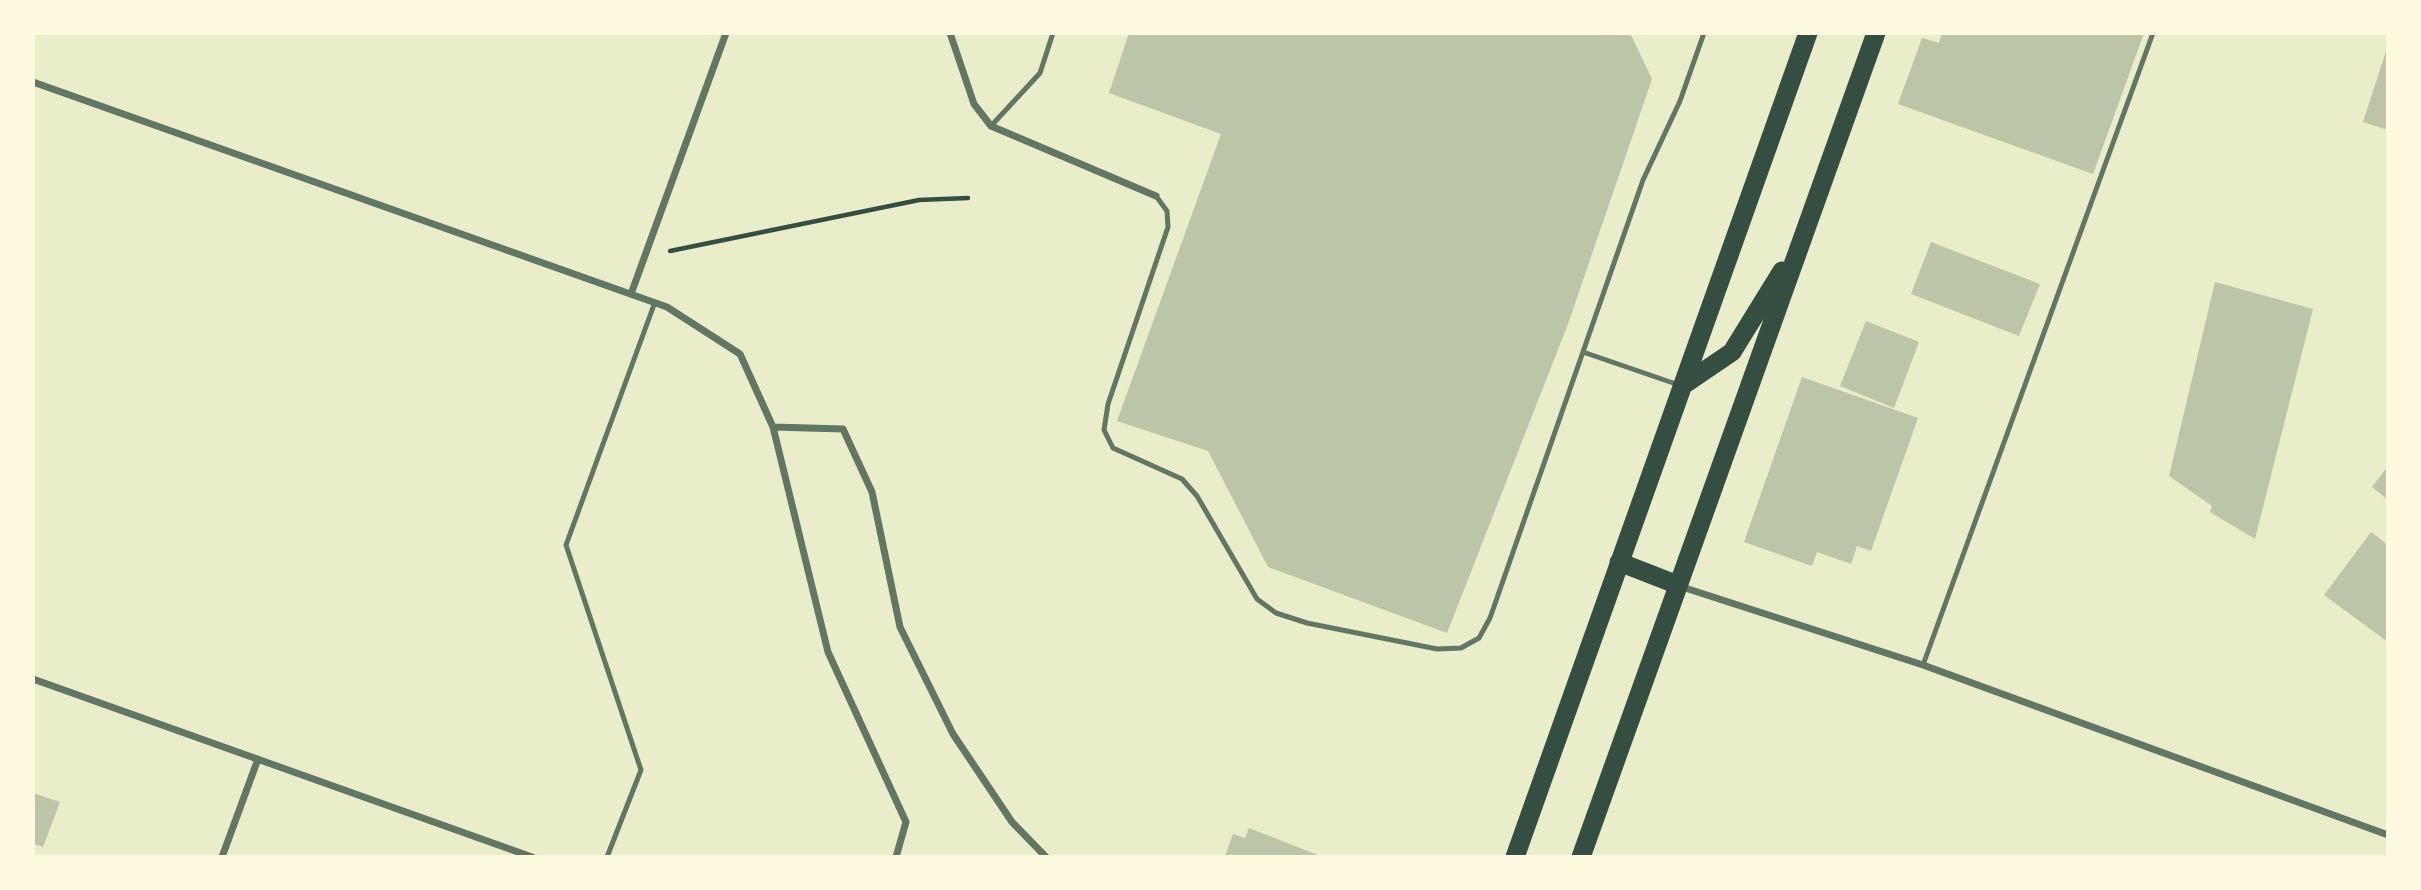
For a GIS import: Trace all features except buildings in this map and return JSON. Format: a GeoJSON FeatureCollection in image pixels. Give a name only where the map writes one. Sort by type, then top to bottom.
{"type":"FeatureCollection","features":[{"type":"Feature","properties":{"kind":"highway"},"geometry":{"type":"LineString","coordinates":[[1515,857],[1808,33]]}},
{"type":"Feature","properties":{"kind":"highway"},"geometry":{"type":"LineString","coordinates":[[1581,857],[1876,33]]}},
{"type":"Feature","properties":{"kind":"highway"},"geometry":{"type":"LineString","coordinates":[[1682,386],[1732,352],[1802,237]]}},
{"type":"Feature","properties":{"kind":"highway"},"geometry":{"type":"LineString","coordinates":[[1619,562],[1678,585]]}},
{"type":"Feature","properties":{"kind":"street"},"geometry":{"type":"LineString","coordinates":[[631,294],[726,33]]}},
{"type":"Feature","properties":{"kind":"street"},"geometry":{"type":"LineString","coordinates":[[950,33],[974,104],[991,126],[1156,196]]}},
{"type":"Feature","properties":{"kind":"street"},"geometry":{"type":"LineString","coordinates":[[33,82],[655,302],[740,354],[773,427],[828,652],[906,822],[896,857]]}},
{"type":"Feature","properties":{"kind":"street"},"geometry":{"type":"LineString","coordinates":[[773,427],[843,429],[872,492],[900,627],[954,734],[1012,822],[1046,857]]}},
{"type":"Feature","properties":{"kind":"street"},"geometry":{"type":"LineString","coordinates":[[1678,585],[1923,666],[2388,835]]}},
{"type":"Feature","properties":{"kind":"street"},"geometry":{"type":"LineString","coordinates":[[33,678],[532,857]]}},
{"type":"Feature","properties":{"kind":"street"},"geometry":{"type":"LineString","coordinates":[[222,857],[258,758]]}},
{"type":"Feature","properties":{"kind":"lane"},"geometry":{"type":"LineString","coordinates":[[991,126],[1040,73],[1054,33]]}},
{"type":"Feature","properties":{"kind":"lane"},"geometry":{"type":"LineString","coordinates":[[1156,196],[1167,211],[1168,228],[1108,404],[1104,430],[1113,448],[1182,479],[1197,496],[1257,599],[1276,613],[1307,623],[1437,649],[1461,648],[1479,638],[1490,618],[1643,180],[1680,101],[1704,33]]}},
{"type":"Feature","properties":{"kind":"lane"},"geometry":{"type":"LineString","coordinates":[[1923,666],[2153,33]]}},
{"type":"Feature","properties":{"kind":"lane"},"geometry":{"type":"LineString","coordinates":[[607,857],[641,770],[566,545],[655,302]]}},
{"type":"Feature","properties":{"kind":"lane"},"geometry":{"type":"LineString","coordinates":[[1583,352],[1682,386]]}},
{"type":"Feature","properties":{"kind":"path"},"geometry":{"type":"LineString","coordinates":[[669,251],[919,200],[968,198]]}}]}
